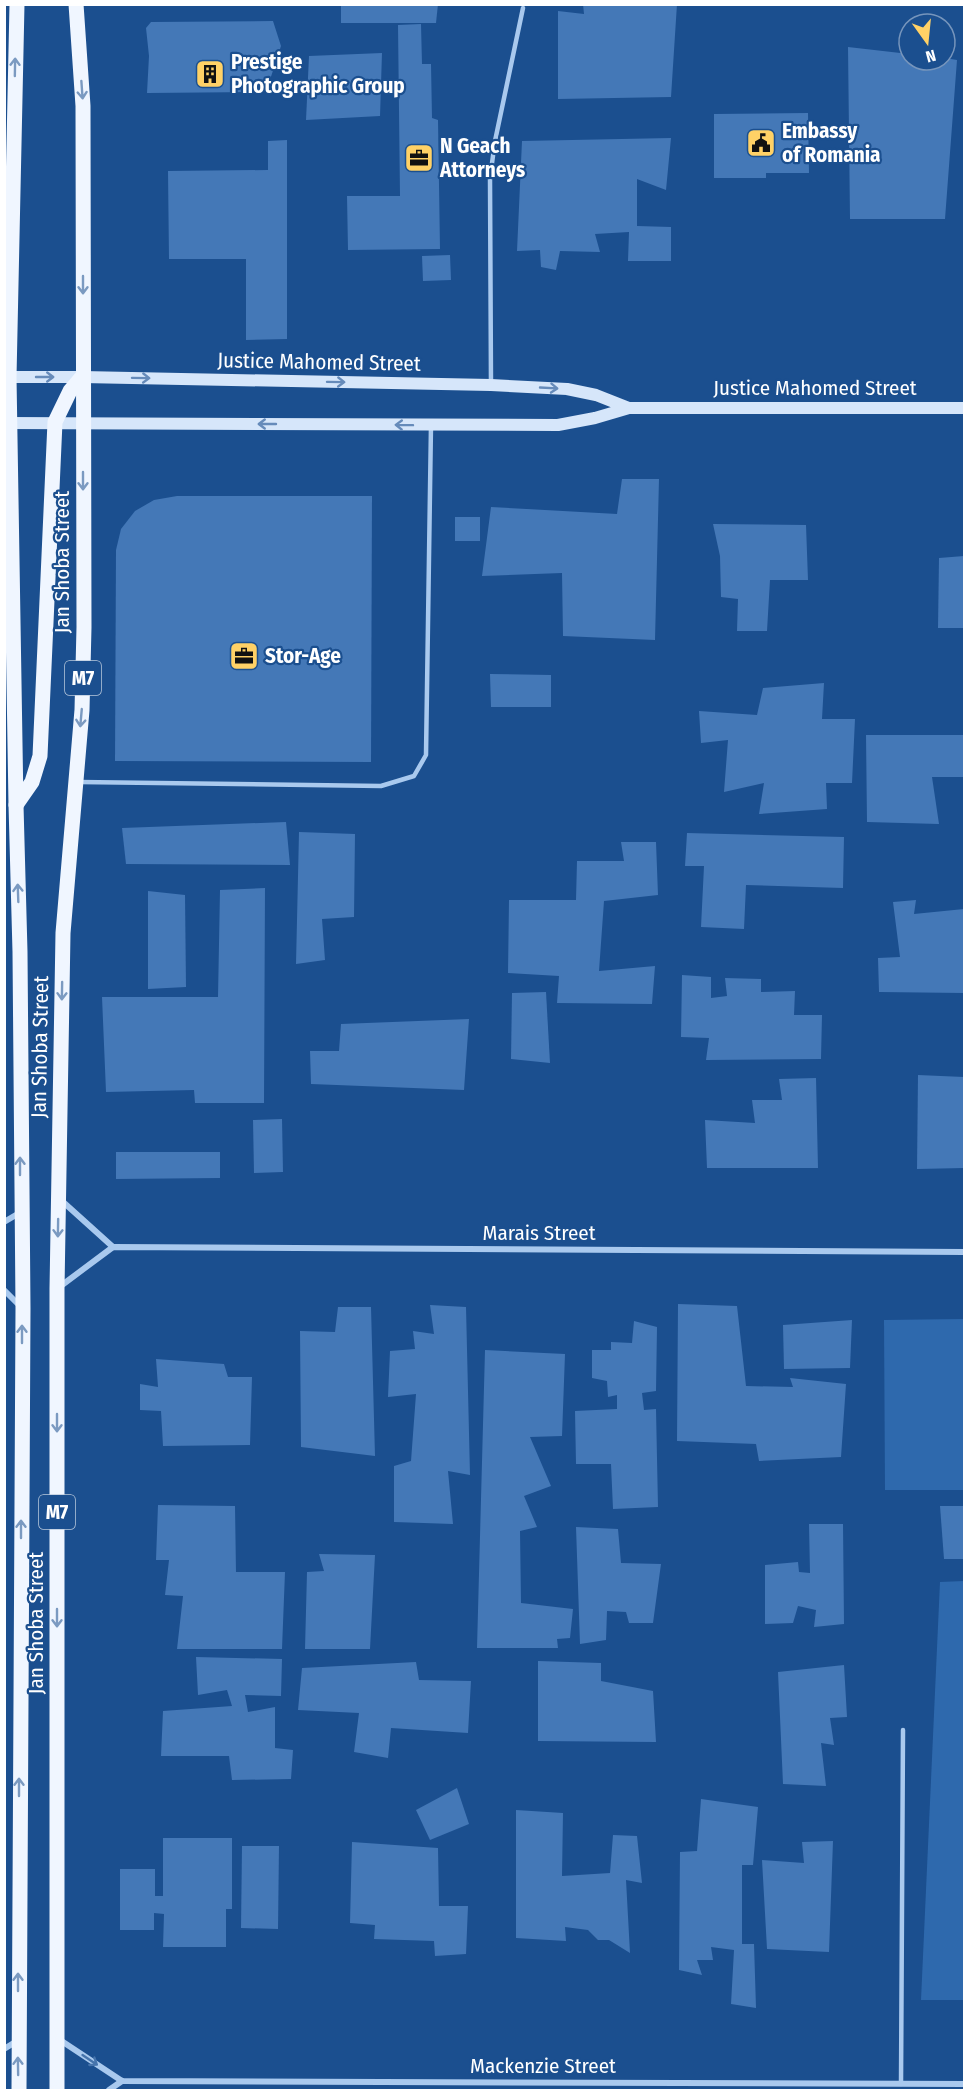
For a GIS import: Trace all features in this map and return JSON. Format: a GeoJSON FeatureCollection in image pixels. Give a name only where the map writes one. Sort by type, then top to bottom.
{"type":"FeatureCollection","features":[{"type":"Feature","properties":{"kind":"main road","name":"Jan Shoba Street"},"geometry":{"type":"LineString","coordinates":[[17,4],[7,423],[20,952],[23,1308],[11,2045],[19,2091]]}},
{"type":"Feature","properties":{"kind":"main road","name":"Jan Shoba Street"},"geometry":{"type":"LineString","coordinates":[[57,2091],[58,1198],[63,933],[82,710],[84,627],[83,106],[76,4]]}},
{"type":"Feature","properties":{"kind":"main road","name":"Justice Mahomed Street"},"geometry":{"type":"LineString","coordinates":[[7,377],[491,385],[567,389],[596,395],[629,408]]}},
{"type":"Feature","properties":{"kind":"main road"},"geometry":{"type":"LineString","coordinates":[[16,805],[32,782],[40,756],[55,422],[70,391],[82,377]]}},
{"type":"Feature","properties":{"kind":"main road","name":"Justice Mahomed Street"},"geometry":{"type":"LineString","coordinates":[[7,423],[558,425],[595,418],[629,408],[964,408]]}},
{"type":"Feature","properties":{"kind":"street"},"geometry":{"type":"LineString","coordinates":[[57,1289],[113,1247],[58,1198]]}},
{"type":"Feature","properties":{"kind":"street"},"geometry":{"type":"LineString","coordinates":[[4,1222],[21,1212]]}},
{"type":"Feature","properties":{"kind":"street","name":"Marais Street"},"geometry":{"type":"LineString","coordinates":[[113,1247],[964,1252]]}},
{"type":"Feature","properties":{"kind":"street"},"geometry":{"type":"LineString","coordinates":[[4,1290],[23,1308]]}},
{"type":"Feature","properties":{"kind":"street"},"geometry":{"type":"LineString","coordinates":[[57,2038],[122,2081],[109,2091]]}},
{"type":"Feature","properties":{"kind":"street","name":"Mackenzie Street"},"geometry":{"type":"LineString","coordinates":[[122,2081],[964,2084]]}},
{"type":"Feature","properties":{"kind":"lane"},"geometry":{"type":"LineString","coordinates":[[491,385],[490,178],[495,141],[524,8]]}},
{"type":"Feature","properties":{"kind":"lane"},"geometry":{"type":"LineString","coordinates":[[76,782],[381,786],[414,776],[426,755],[431,425]]}},
{"type":"Feature","properties":{"kind":"lane"},"geometry":{"type":"LineString","coordinates":[[901,2084],[903,1730]]}},
{"type":"Feature","properties":{"kind":"shaded area"},"geometry":{"type":"Polygon","coordinates":[[[964,1319],[964,1490],[885,1490],[884,1320],[964,1319]]]}},
{"type":"Feature","properties":{"kind":"shaded area"},"geometry":{"type":"Polygon","coordinates":[[[964,1581],[964,2000],[921,2000],[940,1582],[964,1581]]]}},
{"type":"Feature","properties":{"kind":"building"},"geometry":{"type":"Polygon","coordinates":[[[341,4],[438,4],[436,23],[341,23],[341,4]]]}},
{"type":"Feature","properties":{"kind":"building"},"geometry":{"type":"Polygon","coordinates":[[[583,4],[677,4],[671,97],[558,99],[558,11],[584,14],[583,4]]]}},
{"type":"Feature","properties":{"kind":"building","name":"Prestige Photographic Group"},"geometry":{"type":"Polygon","coordinates":[[[273,21],[281,46],[266,92],[147,93],[149,56],[146,28],[151,22],[273,21]]]}},
{"type":"Feature","properties":{"kind":"building","name":"N Geach Attorneys"},"geometry":{"type":"Polygon","coordinates":[[[421,24],[422,64],[431,64],[432,118],[438,120],[440,249],[348,250],[347,196],[400,196],[398,25],[421,24]]]}},
{"type":"Feature","properties":{"kind":"building"},"geometry":{"type":"Polygon","coordinates":[[[848,47],[897,53],[897,72],[956,72],[945,219],[850,219],[848,47]]]}},
{"type":"Feature","properties":{"kind":"building"},"geometry":{"type":"Polygon","coordinates":[[[382,53],[380,116],[306,120],[309,56],[382,53]]]}},
{"type":"Feature","properties":{"kind":"building","name":"Embassy of Romania"},"geometry":{"type":"Polygon","coordinates":[[[808,113],[809,173],[766,173],[766,178],[714,178],[714,114],[808,113]]]}},
{"type":"Feature","properties":{"kind":"building"},"geometry":{"type":"Polygon","coordinates":[[[671,138],[666,190],[637,179],[637,226],[671,227],[671,261],[628,261],[629,232],[595,234],[600,252],[560,251],[556,270],[541,267],[540,250],[517,251],[522,141],[671,138]]]}},
{"type":"Feature","properties":{"kind":"building"},"geometry":{"type":"Polygon","coordinates":[[[287,140],[287,339],[246,340],[246,259],[169,259],[168,171],[268,170],[268,141],[287,140]]]}},
{"type":"Feature","properties":{"kind":"building"},"geometry":{"type":"Polygon","coordinates":[[[450,255],[451,280],[423,281],[422,256],[450,255]]]}},
{"type":"Feature","properties":{"kind":"building"},"geometry":{"type":"Polygon","coordinates":[[[622,479],[659,479],[655,640],[563,636],[562,573],[482,576],[491,507],[617,514],[622,479]]]}},
{"type":"Feature","properties":{"kind":"building","name":"Stor-Age"},"geometry":{"type":"Polygon","coordinates":[[[177,496],[372,496],[371,762],[115,761],[116,550],[121,529],[135,511],[154,500],[177,496]]]}},
{"type":"Feature","properties":{"kind":"building"},"geometry":{"type":"Polygon","coordinates":[[[455,517],[480,517],[480,541],[455,541],[455,517]]]}},
{"type":"Feature","properties":{"kind":"building"},"geometry":{"type":"Polygon","coordinates":[[[713,524],[806,525],[808,580],[770,580],[767,631],[737,631],[738,599],[721,597],[720,556],[713,524]]]}},
{"type":"Feature","properties":{"kind":"building"},"geometry":{"type":"Polygon","coordinates":[[[964,556],[964,628],[938,628],[939,558],[964,556]]]}},
{"type":"Feature","properties":{"kind":"building"},"geometry":{"type":"Polygon","coordinates":[[[490,674],[551,675],[551,707],[491,707],[490,674]]]}},
{"type":"Feature","properties":{"kind":"building"},"geometry":{"type":"Polygon","coordinates":[[[824,683],[822,719],[855,719],[852,783],[826,783],[827,809],[759,814],[764,783],[724,792],[728,740],[701,743],[699,711],[757,715],[763,688],[824,683]]]}},
{"type":"Feature","properties":{"kind":"building"},"geometry":{"type":"Polygon","coordinates":[[[866,735],[964,735],[964,777],[932,777],[939,824],[867,822],[866,735]]]}},
{"type":"Feature","properties":{"kind":"building"},"geometry":{"type":"Polygon","coordinates":[[[286,822],[290,865],[126,864],[122,828],[286,822]]]}},
{"type":"Feature","properties":{"kind":"building"},"geometry":{"type":"Polygon","coordinates":[[[299,832],[355,834],[354,917],[322,919],[325,960],[296,964],[299,832]]]}},
{"type":"Feature","properties":{"kind":"building"},"geometry":{"type":"Polygon","coordinates":[[[687,833],[844,837],[843,888],[746,885],[744,929],[701,927],[704,866],[685,866],[687,833]]]}},
{"type":"Feature","properties":{"kind":"building"},"geometry":{"type":"Polygon","coordinates":[[[621,842],[656,842],[658,895],[604,901],[599,971],[655,966],[652,1004],[557,1003],[559,976],[508,973],[509,900],[576,900],[577,861],[624,861],[621,842]]]}},
{"type":"Feature","properties":{"kind":"building"},"geometry":{"type":"Polygon","coordinates":[[[265,888],[264,1103],[195,1103],[194,1090],[106,1092],[102,997],[218,997],[220,890],[265,888]]]}},
{"type":"Feature","properties":{"kind":"building"},"geometry":{"type":"Polygon","coordinates":[[[148,891],[185,895],[186,987],[148,989],[148,891]]]}},
{"type":"Feature","properties":{"kind":"building"},"geometry":{"type":"Polygon","coordinates":[[[916,900],[914,914],[964,909],[964,993],[879,992],[878,958],[900,957],[893,902],[916,900]]]}},
{"type":"Feature","properties":{"kind":"building"},"geometry":{"type":"Polygon","coordinates":[[[682,975],[711,977],[711,998],[727,996],[725,978],[761,979],[761,992],[795,991],[794,1015],[822,1015],[821,1059],[706,1060],[709,1038],[681,1037],[682,975]]]}},
{"type":"Feature","properties":{"kind":"building"},"geometry":{"type":"Polygon","coordinates":[[[546,992],[550,1063],[511,1059],[512,993],[546,992]]]}},
{"type":"Feature","properties":{"kind":"building"},"geometry":{"type":"Polygon","coordinates":[[[469,1019],[464,1090],[311,1084],[310,1051],[339,1051],[341,1024],[469,1019]]]}},
{"type":"Feature","properties":{"kind":"building"},"geometry":{"type":"Polygon","coordinates":[[[918,1075],[964,1077],[964,1168],[917,1169],[918,1075]]]}},
{"type":"Feature","properties":{"kind":"building"},"geometry":{"type":"Polygon","coordinates":[[[816,1078],[818,1168],[707,1168],[705,1120],[755,1123],[752,1100],[782,1100],[779,1079],[816,1078]]]}},
{"type":"Feature","properties":{"kind":"building"},"geometry":{"type":"Polygon","coordinates":[[[282,1119],[283,1172],[254,1173],[253,1120],[282,1119]]]}},
{"type":"Feature","properties":{"kind":"building"},"geometry":{"type":"Polygon","coordinates":[[[116,1152],[220,1152],[220,1178],[116,1179],[116,1152]]]}},
{"type":"Feature","properties":{"kind":"building"},"geometry":{"type":"Polygon","coordinates":[[[678,1304],[737,1306],[746,1386],[793,1387],[790,1378],[846,1384],[841,1457],[759,1461],[756,1444],[677,1441],[678,1304]]]}},
{"type":"Feature","properties":{"kind":"building"},"geometry":{"type":"Polygon","coordinates":[[[430,1305],[466,1307],[470,1475],[448,1471],[453,1524],[394,1522],[394,1466],[411,1461],[416,1394],[388,1397],[390,1351],[415,1349],[413,1331],[434,1334],[430,1305]]]}},
{"type":"Feature","properties":{"kind":"building"},"geometry":{"type":"Polygon","coordinates":[[[338,1307],[371,1307],[375,1456],[301,1447],[300,1331],[335,1332],[338,1307]]]}},
{"type":"Feature","properties":{"kind":"building"},"geometry":{"type":"Polygon","coordinates":[[[852,1320],[850,1368],[784,1369],[783,1325],[852,1320]]]}},
{"type":"Feature","properties":{"kind":"building"},"geometry":{"type":"Polygon","coordinates":[[[634,1321],[657,1327],[656,1391],[642,1393],[644,1410],[656,1409],[658,1507],[613,1509],[611,1464],[576,1464],[575,1411],[617,1409],[617,1395],[608,1397],[607,1381],[592,1378],[592,1350],[611,1350],[611,1342],[632,1343],[634,1321]]]}},
{"type":"Feature","properties":{"kind":"building"},"geometry":{"type":"Polygon","coordinates":[[[485,1350],[565,1354],[562,1436],[530,1437],[551,1486],[524,1496],[537,1527],[520,1531],[521,1603],[573,1609],[570,1638],[557,1639],[558,1648],[477,1648],[485,1350]]]}},
{"type":"Feature","properties":{"kind":"building"},"geometry":{"type":"Polygon","coordinates":[[[156,1359],[224,1364],[228,1377],[252,1377],[250,1445],[163,1446],[161,1411],[140,1410],[140,1384],[158,1387],[156,1359]]]}},
{"type":"Feature","properties":{"kind":"building"},"geometry":{"type":"Polygon","coordinates":[[[158,1505],[235,1506],[236,1572],[285,1572],[282,1649],[177,1649],[183,1596],[165,1595],[169,1560],[156,1560],[158,1505]]]}},
{"type":"Feature","properties":{"kind":"building"},"geometry":{"type":"Polygon","coordinates":[[[940,1506],[964,1506],[964,1559],[944,1559],[940,1506]]]}},
{"type":"Feature","properties":{"kind":"building"},"geometry":{"type":"Polygon","coordinates":[[[809,1524],[843,1524],[844,1624],[814,1627],[816,1610],[798,1606],[793,1623],[765,1624],[765,1565],[798,1562],[799,1572],[810,1573],[809,1524]]]}},
{"type":"Feature","properties":{"kind":"building"},"geometry":{"type":"Polygon","coordinates":[[[576,1527],[618,1529],[621,1563],[661,1564],[653,1623],[629,1623],[626,1612],[607,1611],[606,1640],[580,1644],[576,1527]]]}},
{"type":"Feature","properties":{"kind":"building"},"geometry":{"type":"Polygon","coordinates":[[[319,1554],[375,1555],[370,1649],[305,1649],[307,1572],[324,1571],[319,1554]]]}},
{"type":"Feature","properties":{"kind":"building"},"geometry":{"type":"Polygon","coordinates":[[[196,1657],[282,1659],[281,1696],[245,1695],[248,1712],[275,1707],[275,1748],[293,1750],[291,1779],[232,1780],[229,1756],[161,1756],[163,1711],[232,1706],[227,1690],[198,1695],[196,1657]]]}},
{"type":"Feature","properties":{"kind":"building"},"geometry":{"type":"Polygon","coordinates":[[[538,1661],[601,1663],[601,1681],[653,1691],[656,1742],[538,1741],[538,1661]]]}},
{"type":"Feature","properties":{"kind":"building"},"geometry":{"type":"Polygon","coordinates":[[[416,1662],[419,1680],[471,1681],[468,1733],[391,1728],[388,1758],[354,1752],[359,1713],[298,1710],[302,1668],[416,1662]]]}},
{"type":"Feature","properties":{"kind":"building"},"geometry":{"type":"Polygon","coordinates":[[[844,1665],[847,1717],[830,1718],[834,1745],[821,1743],[826,1786],[783,1784],[778,1672],[844,1665]]]}},
{"type":"Feature","properties":{"kind":"building"},"geometry":{"type":"Polygon","coordinates":[[[457,1788],[469,1824],[430,1840],[416,1810],[457,1788]]]}},
{"type":"Feature","properties":{"kind":"building"},"geometry":{"type":"Polygon","coordinates":[[[701,1799],[758,1807],[753,1865],[742,1865],[742,1944],[754,1944],[756,2008],[731,2004],[734,1950],[711,1947],[713,1960],[697,1960],[702,1975],[679,1970],[680,1852],[697,1851],[701,1799]]]}},
{"type":"Feature","properties":{"kind":"building"},"geometry":{"type":"Polygon","coordinates":[[[516,1810],[563,1813],[562,1876],[610,1873],[613,1835],[637,1836],[642,1883],[626,1880],[630,1953],[609,1940],[598,1940],[588,1930],[565,1927],[566,1941],[516,1938],[516,1810]]]}},
{"type":"Feature","properties":{"kind":"building"},"geometry":{"type":"Polygon","coordinates":[[[163,1838],[232,1838],[232,1909],[226,1909],[226,1947],[163,1947],[164,1914],[154,1913],[154,1930],[120,1930],[120,1869],[155,1869],[155,1896],[163,1896],[163,1838]]]}},
{"type":"Feature","properties":{"kind":"building"},"geometry":{"type":"Polygon","coordinates":[[[833,1841],[829,1952],[767,1949],[762,1860],[804,1863],[802,1842],[833,1841]]]}},
{"type":"Feature","properties":{"kind":"building"},"geometry":{"type":"Polygon","coordinates":[[[352,1842],[438,1848],[439,1906],[468,1906],[466,1954],[435,1956],[434,1941],[374,1939],[375,1925],[350,1923],[352,1842]]]}},
{"type":"Feature","properties":{"kind":"building"},"geometry":{"type":"Polygon","coordinates":[[[242,1846],[279,1846],[278,1929],[241,1928],[242,1846]]]}},
{"type":"Feature","properties":{"kind":"place","name":"Prestige Photographic Group"},"geometry":{"type":"Point","coordinates":[210,74]}},
{"type":"Feature","properties":{"kind":"place","name":"Embassy of Romania"},"geometry":{"type":"Point","coordinates":[761,143]}},
{"type":"Feature","properties":{"kind":"place","name":"N Geach Attorneys"},"geometry":{"type":"Point","coordinates":[419,158]}},
{"type":"Feature","properties":{"kind":"place","name":"Stor-Age"},"geometry":{"type":"Point","coordinates":[244,656]}}]}
